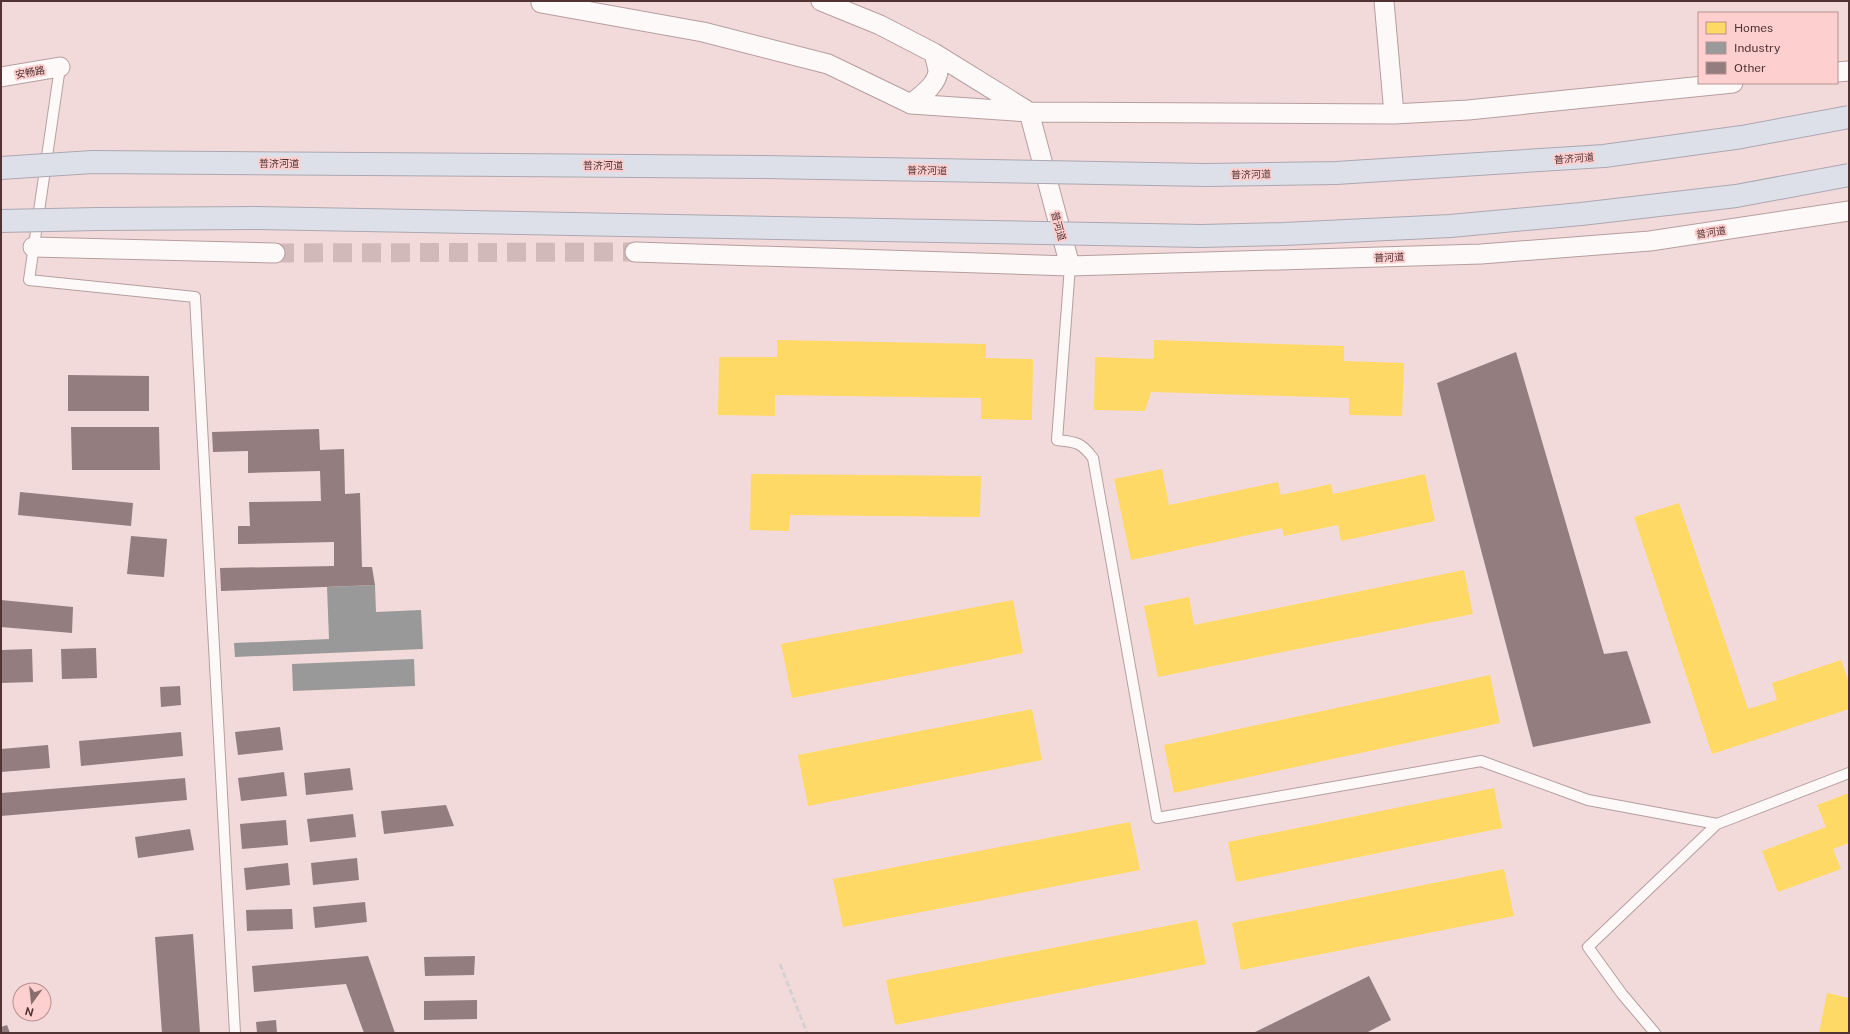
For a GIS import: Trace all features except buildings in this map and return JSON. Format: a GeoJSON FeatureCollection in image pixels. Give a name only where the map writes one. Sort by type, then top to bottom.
{"type":"FeatureCollection","features":[{"type":"Feature","properties":{"kind":"highway","name":"普济河道"},"geometry":{"type":"LineString","coordinates":[[1,168],[100,162],[757,166],[1206,175],[1336,173],[1604,156],[1742,137],[1849,116]]}},
{"type":"Feature","properties":{"kind":"highway"},"geometry":{"type":"LineString","coordinates":[[1,221],[98,218],[257,218],[1201,236],[1450,226],[1581,214],[1736,196],[1849,175]]}},
{"type":"Feature","properties":{"kind":"street"},"geometry":{"type":"LineString","coordinates":[[821,1],[880,24],[934,53],[1029,112]]}},
{"type":"Feature","properties":{"kind":"street"},"geometry":{"type":"LineString","coordinates":[[1384,1],[1394,114]]}},
{"type":"Feature","properties":{"kind":"street"},"geometry":{"type":"LineString","coordinates":[[541,3],[703,32],[821,62],[911,104],[1029,112],[1394,114],[1483,108],[1723,84]]}},
{"type":"Feature","properties":{"kind":"street"},"geometry":{"type":"LineString","coordinates":[[911,104],[934,82],[938,73],[934,53]]}},
{"type":"Feature","properties":{"kind":"street","name":"安畅路"},"geometry":{"type":"LineString","coordinates":[[1,77],[60,67]]}},
{"type":"Feature","properties":{"kind":"street"},"geometry":{"type":"LineString","coordinates":[[1838,72],[1849,71]]}},
{"type":"Feature","properties":{"kind":"street","name":"普河道"},"geometry":{"type":"LineString","coordinates":[[1029,112],[1070,266],[1481,254],[1650,241],[1849,211]]}},
{"type":"Feature","properties":{"kind":"street"},"geometry":{"type":"LineString","coordinates":[[33,247],[275,253]]}},
{"type":"Feature","properties":{"kind":"street"},"geometry":{"type":"LineString","coordinates":[[635,252],[1070,266]]}},
{"type":"Feature","properties":{"kind":"lane"},"geometry":{"type":"LineString","coordinates":[[60,67],[29,280],[195,297],[235,1033]]}},
{"type":"Feature","properties":{"kind":"lane"},"geometry":{"type":"LineString","coordinates":[[1070,266],[1057,440],[1072,442],[1084,446],[1093,458],[1157,818],[1481,761],[1588,800],[1717,824]]}},
{"type":"Feature","properties":{"kind":"lane"},"geometry":{"type":"LineString","coordinates":[[1656,1033],[1622,994],[1588,948],[1717,824],[1849,772]]}},
{"type":"Feature","properties":{"kind":"tunnel"},"geometry":{"type":"LineString","coordinates":[[275,253],[635,252]]}},
{"type":"Feature","properties":{"kind":"railway"},"geometry":{"type":"LineString","coordinates":[[780,964],[807,1033]]}}]}
